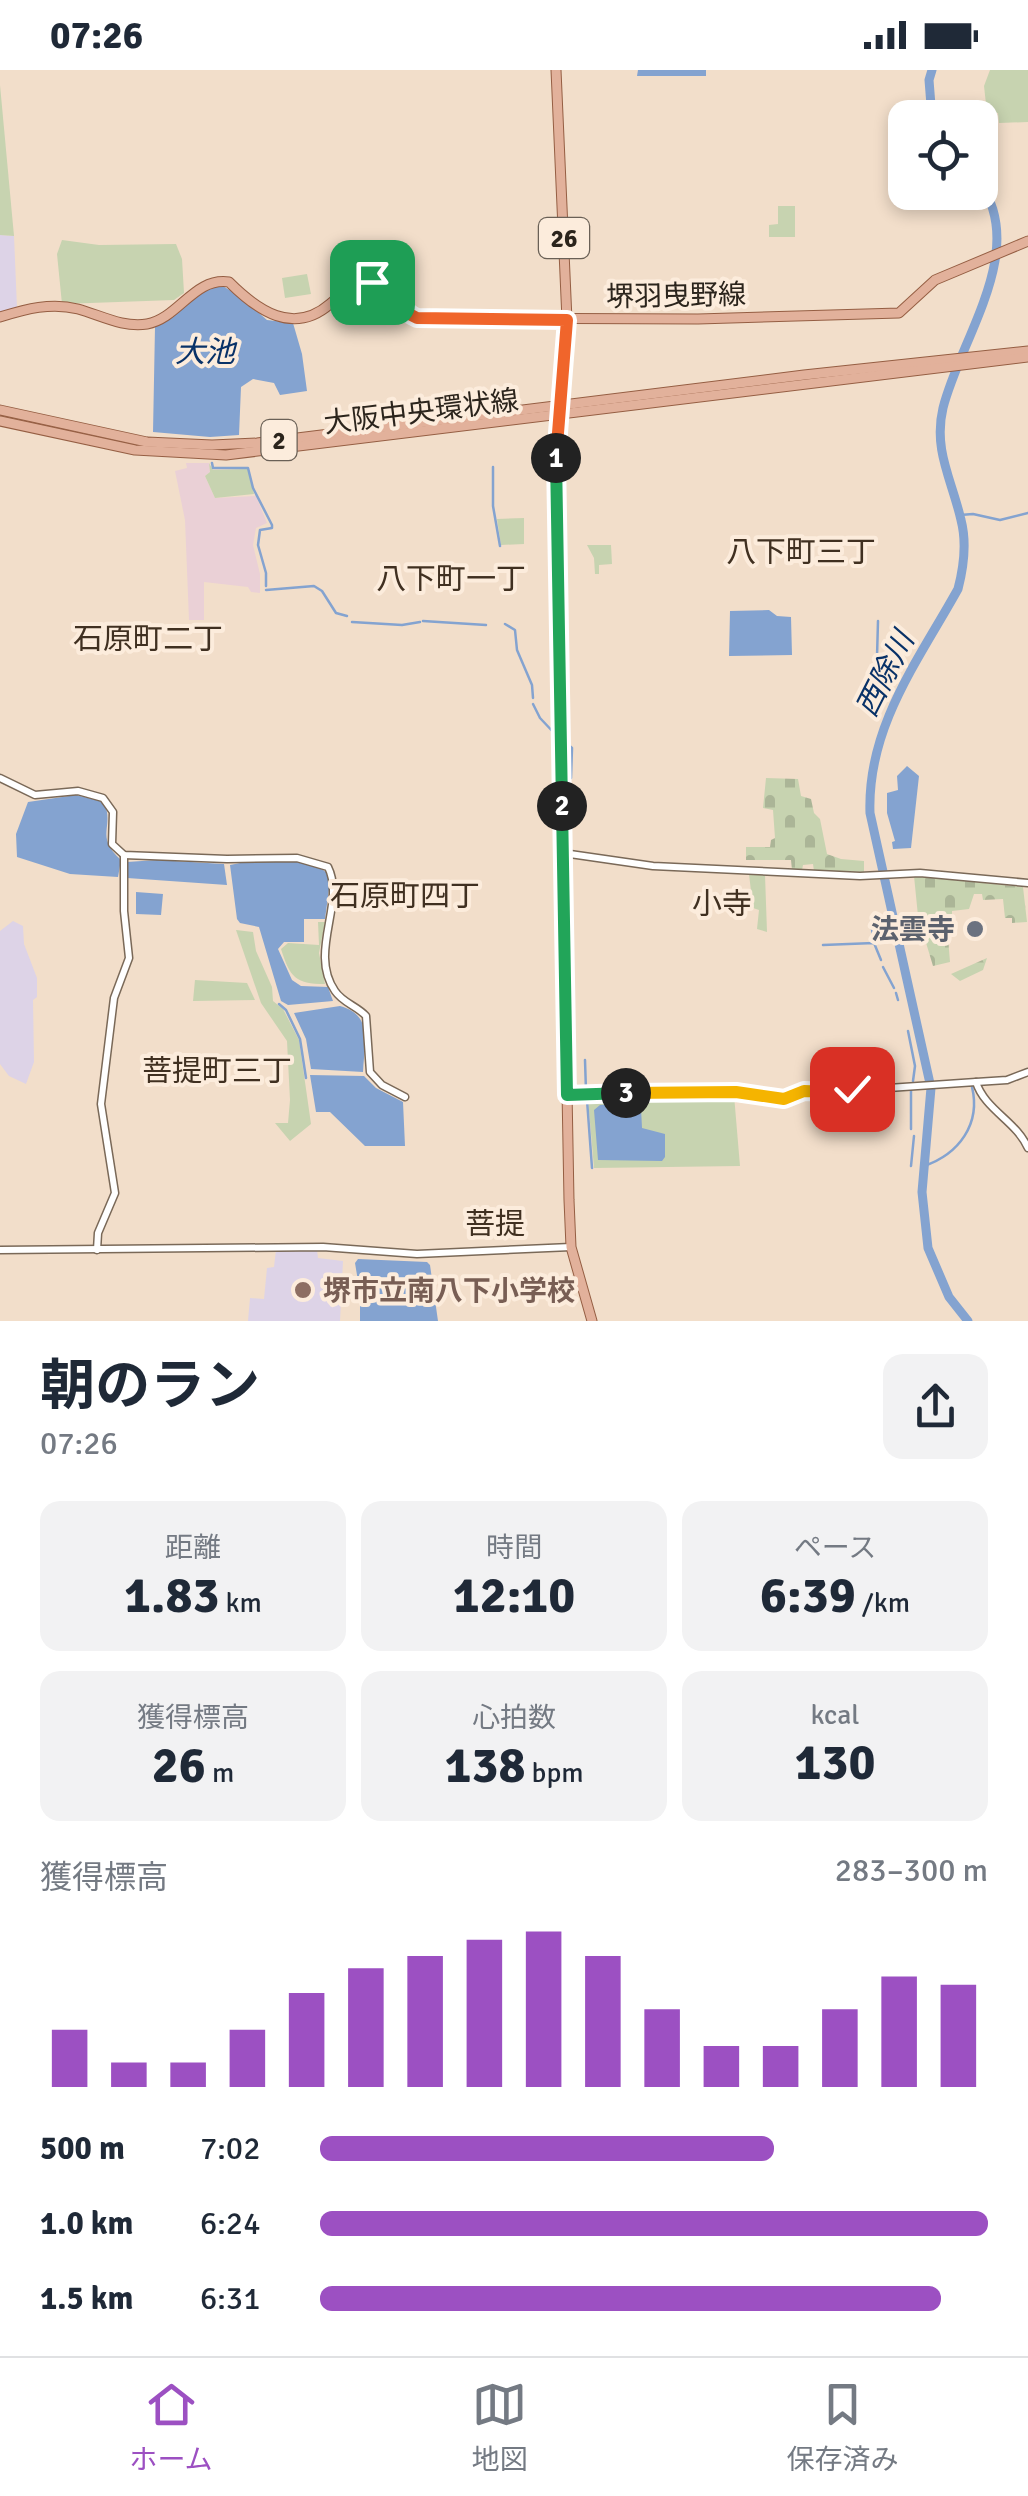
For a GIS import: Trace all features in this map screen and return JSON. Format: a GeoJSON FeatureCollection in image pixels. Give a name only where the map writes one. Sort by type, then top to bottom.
{"type":"FeatureCollection","features":[{"type":"Feature","properties":{"kind":"main road","name":"26"},"geometry":{"type":"LineString","coordinates":[[556,70],[567,320],[558,411],[556,490],[571,1247],[592,1321]]}},
{"type":"Feature","properties":{"kind":"main road","name":"堺羽曳野線"},"geometry":{"type":"LineString","coordinates":[[0,317],[21,310],[61,306],[126,323],[145,324],[167,314],[208,283],[222,280],[230,282],[268,315],[279,318],[312,316],[349,287],[372,282],[386,288],[403,310],[417,318],[567,320],[899,312],[935,280],[1023,243]]}},
{"type":"Feature","properties":{"kind":"main road"},"geometry":{"type":"LineString","coordinates":[[914,368],[1028,354]]}},
{"type":"Feature","properties":{"kind":"main road"},"geometry":{"type":"LineString","coordinates":[[914,368],[1028,354]]}},
{"type":"Feature","properties":{"kind":"main road","name":"大阪中央環状線"},"geometry":{"type":"LineString","coordinates":[[0,422],[135,450],[226,455],[914,368]]}},
{"type":"Feature","properties":{"kind":"main road","name":"大阪中央環状線"},"geometry":{"type":"LineString","coordinates":[[0,410],[147,442],[212,446],[558,411]]}},
{"type":"Feature","properties":{"kind":"street"},"geometry":{"type":"LineString","coordinates":[[0,778],[35,794],[78,791],[103,798],[112,807],[112,844],[124,855],[226,860],[297,858],[328,867],[333,884],[325,945],[327,971],[338,995],[366,1016],[370,1072],[405,1098]]}},
{"type":"Feature","properties":{"kind":"street"},"geometry":{"type":"LineString","coordinates":[[563,853],[653,866],[935,874],[1028,883]]}},
{"type":"Feature","properties":{"kind":"street"},"geometry":{"type":"LineString","coordinates":[[97,1250],[100,1228],[113,1206],[115,1193],[101,1104],[114,998],[129,958],[124,855]]}},
{"type":"Feature","properties":{"kind":"street"},"geometry":{"type":"LineString","coordinates":[[567,1095],[736,1092],[784,1099],[804,1091],[1007,1080],[1028,1072]]}},
{"type":"Feature","properties":{"kind":"street"},"geometry":{"type":"LineString","coordinates":[[976,1082],[986,1100],[1016,1129],[1028,1148]]}},
{"type":"Feature","properties":{"kind":"street"},"geometry":{"type":"LineString","coordinates":[[0,1250],[323,1248],[417,1254],[571,1247]]}},
{"type":"Feature","properties":{"kind":"shaded area"},"geometry":{"type":"Polygon","coordinates":[[[0,235],[14,236],[17,308],[0,314],[0,235]]]}},
{"type":"Feature","properties":{"kind":"shaded area"},"geometry":{"type":"Polygon","coordinates":[[[186,463],[209,463],[210,472],[205,476],[215,498],[256,496],[267,523],[256,528],[253,545],[260,593],[251,592],[248,587],[204,582],[204,620],[189,620],[185,520],[175,471],[187,468],[186,463]]]}},
{"type":"Feature","properties":{"kind":"shaded area"},"geometry":{"type":"Polygon","coordinates":[[[13,921],[23,926],[24,944],[37,978],[37,997],[33,1000],[34,1062],[26,1084],[9,1076],[0,1064],[0,931],[13,921]]]}},
{"type":"Feature","properties":{"kind":"shaded area","name":"堺市立南八下小学校"},"geometry":{"type":"Polygon","coordinates":[[[276,1250],[317,1250],[318,1258],[343,1261],[340,1321],[248,1321],[250,1298],[264,1299],[267,1268],[274,1267],[276,1250]]]}},
{"type":"Feature","properties":{"kind":"green space"},"geometry":{"type":"Polygon","coordinates":[[[990,70],[1028,70],[1028,122],[999,123],[998,100],[986,100],[984,86],[990,70]]]}},
{"type":"Feature","properties":{"kind":"green space"},"geometry":{"type":"Polygon","coordinates":[[[0,85],[14,236],[0,235],[0,85]]]}},
{"type":"Feature","properties":{"kind":"green space"},"geometry":{"type":"Polygon","coordinates":[[[778,206],[795,206],[795,237],[769,237],[769,225],[778,224],[778,206]]]}},
{"type":"Feature","properties":{"kind":"green space"},"geometry":{"type":"Polygon","coordinates":[[[62,240],[99,245],[176,244],[182,259],[184,293],[174,300],[62,304],[57,254],[62,240]]]}},
{"type":"Feature","properties":{"kind":"green space"},"geometry":{"type":"Polygon","coordinates":[[[307,274],[311,294],[285,298],[282,278],[307,274]]]}},
{"type":"Feature","properties":{"kind":"green space"},"geometry":{"type":"Polygon","coordinates":[[[209,463],[213,470],[248,469],[254,494],[215,498],[205,476],[210,472],[209,463]]]}},
{"type":"Feature","properties":{"kind":"green space"},"geometry":{"type":"Polygon","coordinates":[[[524,518],[524,544],[501,545],[497,519],[524,518]]]}},
{"type":"Feature","properties":{"kind":"green space"},"geometry":{"type":"Polygon","coordinates":[[[587,545],[611,545],[612,564],[599,565],[599,574],[595,574],[594,558],[587,545]]]}},
{"type":"Feature","properties":{"kind":"green space"},"geometry":{"type":"Polygon","coordinates":[[[766,778],[798,779],[801,796],[811,799],[814,813],[820,819],[827,854],[864,861],[864,872],[814,871],[813,864],[792,870],[791,860],[746,860],[746,847],[770,847],[775,838],[773,810],[763,808],[766,778]]]}},
{"type":"Feature","properties":{"kind":"green space"},"geometry":{"type":"Polygon","coordinates":[[[749,874],[765,875],[767,932],[757,929],[759,910],[753,908],[749,874]]]}},
{"type":"Feature","properties":{"kind":"green space"},"geometry":{"type":"Polygon","coordinates":[[[914,876],[1023,887],[1027,922],[1012,923],[1012,918],[1005,918],[1003,899],[983,900],[982,894],[974,894],[969,909],[952,911],[952,923],[947,925],[950,962],[933,966],[918,916],[914,876]]]}},
{"type":"Feature","properties":{"kind":"green space"},"geometry":{"type":"Polygon","coordinates":[[[318,922],[325,922],[319,953],[325,984],[295,977],[281,949],[288,943],[319,945],[318,922]]]}},
{"type":"Feature","properties":{"kind":"green space"},"geometry":{"type":"Polygon","coordinates":[[[236,930],[253,932],[273,1001],[283,1009],[299,1040],[311,1124],[290,1141],[275,1123],[288,1123],[287,1041],[261,1003],[236,930]]]}},
{"type":"Feature","properties":{"kind":"green space"},"geometry":{"type":"Polygon","coordinates":[[[987,958],[983,970],[960,981],[951,974],[987,958]]]}},
{"type":"Feature","properties":{"kind":"green space"},"geometry":{"type":"Polygon","coordinates":[[[195,980],[247,983],[255,1000],[193,1001],[195,980]]]}},
{"type":"Feature","properties":{"kind":"green space"},"geometry":{"type":"Polygon","coordinates":[[[623,1095],[734,1095],[740,1166],[594,1168],[588,1099],[623,1095]]]}},
{"type":"Feature","properties":{"kind":"water"},"geometry":{"type":"Polygon","coordinates":[[[638,70],[706,70],[706,76],[637,76],[638,70]]]}},
{"type":"Feature","properties":{"kind":"water","name":"大池"},"geometry":{"type":"Polygon","coordinates":[[[221,285],[267,320],[293,323],[307,391],[280,395],[274,383],[253,379],[241,387],[239,435],[210,437],[153,432],[155,327],[208,288],[221,285]]]}},
{"type":"Feature","properties":{"kind":"water"},"geometry":{"type":"Polygon","coordinates":[[[769,610],[777,616],[791,617],[792,655],[729,656],[730,611],[769,610]]]}},
{"type":"Feature","properties":{"kind":"water"},"geometry":{"type":"Polygon","coordinates":[[[907,766],[919,776],[911,848],[893,849],[887,793],[898,790],[897,776],[907,766]]]}},
{"type":"Feature","properties":{"kind":"water"},"geometry":{"type":"Polygon","coordinates":[[[76,795],[104,802],[107,838],[121,860],[118,877],[70,874],[17,857],[16,834],[28,802],[76,795]]]}},
{"type":"Feature","properties":{"kind":"water"},"geometry":{"type":"Polygon","coordinates":[[[127,862],[224,864],[227,885],[127,878],[127,862]]]}},
{"type":"Feature","properties":{"kind":"water"},"geometry":{"type":"Polygon","coordinates":[[[297,862],[327,873],[330,882],[325,919],[304,919],[304,942],[284,942],[278,949],[292,980],[301,986],[328,987],[333,1001],[288,1005],[281,1001],[259,927],[237,919],[230,865],[297,862]]]}},
{"type":"Feature","properties":{"kind":"water"},"geometry":{"type":"Polygon","coordinates":[[[136,892],[163,894],[161,915],[136,914],[136,892]]]}},
{"type":"Feature","properties":{"kind":"water"},"geometry":{"type":"Polygon","coordinates":[[[340,1006],[358,1016],[365,1032],[363,1072],[311,1069],[306,1039],[294,1013],[340,1006]]]}},
{"type":"Feature","properties":{"kind":"water"},"geometry":{"type":"Polygon","coordinates":[[[310,1075],[364,1076],[376,1088],[403,1102],[405,1146],[365,1146],[330,1112],[316,1112],[310,1075]]]}},
{"type":"Feature","properties":{"kind":"water"},"geometry":{"type":"Polygon","coordinates":[[[600,1105],[641,1108],[642,1128],[665,1134],[662,1161],[598,1160],[594,1110],[600,1105]]]}},
{"type":"Feature","properties":{"kind":"water"},"geometry":{"type":"Polygon","coordinates":[[[358,1259],[427,1262],[438,1321],[360,1321],[355,1263],[358,1259]]]}},
{"type":"Feature","properties":{"kind":"waterway","name":"西除川"},"geometry":{"type":"LineString","coordinates":[[931,100],[932,70]]}},
{"type":"Feature","properties":{"kind":"waterway","name":"西除川"},"geometry":{"type":"LineString","coordinates":[[968,1321],[949,1297],[928,1248],[922,1192],[931,1088],[870,813],[871,782],[886,723],[958,589],[962,572],[963,529],[942,451],[941,423],[994,265],[997,237],[993,210]]}},
{"type":"Feature","properties":{"kind":"waterway"},"geometry":{"type":"LineString","coordinates":[[212,463],[213,468],[248,468],[253,488],[272,525],[260,530],[258,545],[266,586]]}},
{"type":"Feature","properties":{"kind":"waterway"},"geometry":{"type":"LineString","coordinates":[[493,467],[493,506],[500,546]]}},
{"type":"Feature","properties":{"kind":"waterway"},"geometry":{"type":"LineString","coordinates":[[960,515],[1000,520],[1028,513]]}},
{"type":"Feature","properties":{"kind":"waterway"},"geometry":{"type":"LineString","coordinates":[[266,590],[314,586],[322,591],[336,613],[347,616]]}},
{"type":"Feature","properties":{"kind":"waterway"},"geometry":{"type":"LineString","coordinates":[[423,621],[486,625]]}},
{"type":"Feature","properties":{"kind":"waterway"},"geometry":{"type":"LineString","coordinates":[[878,621],[877,657],[900,658],[902,663]]}},
{"type":"Feature","properties":{"kind":"waterway"},"geometry":{"type":"LineString","coordinates":[[352,622],[420,622]]}},
{"type":"Feature","properties":{"kind":"waterway"},"geometry":{"type":"LineString","coordinates":[[505,624],[515,630],[517,650],[532,685],[533,698]]}},
{"type":"Feature","properties":{"kind":"waterway"},"geometry":{"type":"LineString","coordinates":[[533,704],[556,735]]}},
{"type":"Feature","properties":{"kind":"waterway"},"geometry":{"type":"LineString","coordinates":[[564,741],[572,748],[571,778]]}},
{"type":"Feature","properties":{"kind":"waterway"},"geometry":{"type":"LineString","coordinates":[[871,922],[873,936]]}},
{"type":"Feature","properties":{"kind":"waterway"},"geometry":{"type":"LineString","coordinates":[[823,945],[874,943],[881,960]]}},
{"type":"Feature","properties":{"kind":"waterway"},"geometry":{"type":"LineString","coordinates":[[883,967],[894,988]]}},
{"type":"Feature","properties":{"kind":"waterway"},"geometry":{"type":"LineString","coordinates":[[896,993],[898,1000]]}},
{"type":"Feature","properties":{"kind":"waterway"},"geometry":{"type":"LineString","coordinates":[[279,1004],[300,1039],[306,1078]]}},
{"type":"Feature","properties":{"kind":"waterway"},"geometry":{"type":"LineString","coordinates":[[908,1031],[915,1066],[913,1081]]}},
{"type":"Feature","properties":{"kind":"waterway"},"geometry":{"type":"LineString","coordinates":[[585,1060],[586,1091]]}},
{"type":"Feature","properties":{"kind":"waterway"},"geometry":{"type":"LineString","coordinates":[[924,1166],[948,1154],[964,1136],[973,1113],[972,1087]]}},
{"type":"Feature","properties":{"kind":"waterway"},"geometry":{"type":"LineString","coordinates":[[911,1090],[911,1129]]}},
{"type":"Feature","properties":{"kind":"waterway"},"geometry":{"type":"LineString","coordinates":[[587,1100],[592,1168]]}},
{"type":"Feature","properties":{"kind":"waterway"},"geometry":{"type":"LineString","coordinates":[[911,1166],[914,1136]]}},
{"type":"Feature","properties":{"kind":"place","name":"法雲寺"},"geometry":{"type":"Point","coordinates":[975,929]}},
{"type":"Feature","properties":{"kind":"place","name":"堺市立南八下小学校"},"geometry":{"type":"Point","coordinates":[303,1290]}},
{"type":"Feature","properties":{"kind":"district","name":"八下町三丁"},"geometry":{"type":"Point","coordinates":[801,552]}},
{"type":"Feature","properties":{"kind":"district","name":"八下町一丁"},"geometry":{"type":"Point","coordinates":[451,579]}},
{"type":"Feature","properties":{"kind":"district","name":"石原町二丁"},"geometry":{"type":"Point","coordinates":[148,639]}},
{"type":"Feature","properties":{"kind":"district","name":"石原町四丁"},"geometry":{"type":"Point","coordinates":[405,896]}},
{"type":"Feature","properties":{"kind":"district","name":"小寺"},"geometry":{"type":"Point","coordinates":[722,904]}},
{"type":"Feature","properties":{"kind":"district","name":"菩提町三丁"},"geometry":{"type":"Point","coordinates":[217,1071]}},
{"type":"Feature","properties":{"kind":"district","name":"菩提"},"geometry":{"type":"Point","coordinates":[495,1224]}},
{"type":"Feature","properties":{"kind":"route"},"geometry":{"type":"LineString","coordinates":[[372,282],[386,288],[403,310],[417,318],[567,320],[556,490],[567,1095],[736,1092],[784,1099],[804,1091],[852,1089]]}}]}
